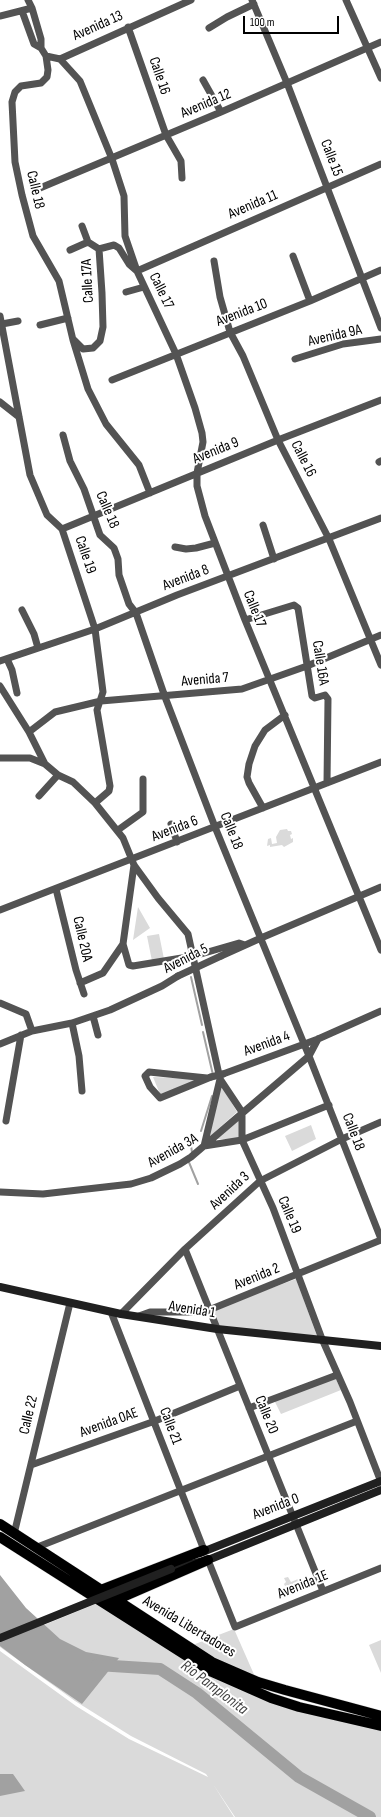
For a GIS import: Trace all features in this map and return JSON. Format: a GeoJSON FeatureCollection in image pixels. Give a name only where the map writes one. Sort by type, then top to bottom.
{"type":"FeatureCollection","features":[{"type":"Feature","properties":{"kind":"main road","name":"Avenida Libertadores"},"geometry":{"type":"LineString","coordinates":[[0,1524],[212,1662],[285,1690],[381,1716]]}},
{"type":"Feature","properties":{"kind":"main road","name":"Avenida Libertadores"},"geometry":{"type":"LineString","coordinates":[[0,1537],[212,1672],[271,1698],[299,1707],[381,1726]]}},
{"type":"Feature","properties":{"kind":"main road"},"geometry":{"type":"LineString","coordinates":[[101,1590],[204,1550]]}},
{"type":"Feature","properties":{"kind":"main road"},"geometry":{"type":"LineString","coordinates":[[116,1600],[208,1560]]}},
{"type":"Feature","properties":{"kind":"street"},"geometry":{"type":"LineString","coordinates":[[26,0],[32,8],[41,48],[46,56],[60,59]]}},
{"type":"Feature","properties":{"kind":"street"},"geometry":{"type":"LineString","coordinates":[[26,0],[22,11],[34,44],[41,48]]}},
{"type":"Feature","properties":{"kind":"street","name":"Avenida 13"},"geometry":{"type":"LineString","coordinates":[[60,59],[128,27],[191,0]]}},
{"type":"Feature","properties":{"kind":"street"},"geometry":{"type":"LineString","coordinates":[[346,0],[381,78]]}},
{"type":"Feature","properties":{"kind":"street"},"geometry":{"type":"LineString","coordinates":[[209,28],[253,2]]}},
{"type":"Feature","properties":{"kind":"street","name":"Calle 15"},"geometry":{"type":"LineString","coordinates":[[253,2],[328,187],[381,328]]}},
{"type":"Feature","properties":{"kind":"street"},"geometry":{"type":"LineString","coordinates":[[0,16],[32,8]]}},
{"type":"Feature","properties":{"kind":"street","name":"Calle 16"},"geometry":{"type":"LineString","coordinates":[[128,27],[166,135],[181,161],[182,178]]}},
{"type":"Feature","properties":{"kind":"street","name":"Avenida 12"},"geometry":{"type":"LineString","coordinates":[[40,188],[112,159],[381,42]]}},
{"type":"Feature","properties":{"kind":"street","name":"Calle 18"},"geometry":{"type":"LineString","coordinates":[[46,56],[48,70],[47,77],[41,83],[21,86],[15,92],[12,102],[15,162],[22,195],[33,236],[59,281],[73,340],[88,389],[106,424],[139,465],[150,493]]}},
{"type":"Feature","properties":{"kind":"street","name":"Calle 17"},"geometry":{"type":"LineString","coordinates":[[60,59],[80,81],[112,159],[124,196],[125,236],[137,271],[176,354],[202,433],[203,442],[197,473],[197,486],[205,516],[227,576],[381,950]]}},
{"type":"Feature","properties":{"kind":"street"},"geometry":{"type":"LineString","coordinates":[[203,80],[221,112]]}},
{"type":"Feature","properties":{"kind":"street","name":"Avenida 11"},"geometry":{"type":"LineString","coordinates":[[137,271],[381,164]]}},
{"type":"Feature","properties":{"kind":"street","name":"Calle 17A"},"geometry":{"type":"LineString","coordinates":[[73,340],[83,349],[93,348],[100,341],[102,327],[100,249],[88,242],[82,226]]}},
{"type":"Feature","properties":{"kind":"street"},"geometry":{"type":"LineString","coordinates":[[70,250],[88,242]]}},
{"type":"Feature","properties":{"kind":"street","name":"Calle 17"},"geometry":{"type":"LineString","coordinates":[[100,249],[114,245],[119,248],[129,264],[137,271]]}},
{"type":"Feature","properties":{"kind":"street"},"geometry":{"type":"LineString","coordinates":[[293,256],[310,301]]}},
{"type":"Feature","properties":{"kind":"street","name":"Calle 16"},"geometry":{"type":"LineString","coordinates":[[214,261],[224,312],[230,332],[243,356],[278,440],[329,539],[381,665]]}},
{"type":"Feature","properties":{"kind":"street","name":"Avenida 10"},"geometry":{"type":"LineString","coordinates":[[112,380],[310,301],[381,270]]}},
{"type":"Feature","properties":{"kind":"street"},"geometry":{"type":"LineString","coordinates":[[126,292],[144,287]]}},
{"type":"Feature","properties":{"kind":"street","name":"Calle 19"},"geometry":{"type":"LineString","coordinates":[[0,316],[30,475],[48,515],[62,529],[95,629],[103,692],[97,710],[110,786],[109,791],[95,803]]}},
{"type":"Feature","properties":{"kind":"street"},"geometry":{"type":"LineString","coordinates":[[40,325],[68,318]]}},
{"type":"Feature","properties":{"kind":"street"},"geometry":{"type":"LineString","coordinates":[[2,324],[18,321]]}},
{"type":"Feature","properties":{"kind":"street","name":"Avenida 9A"},"geometry":{"type":"LineString","coordinates":[[295,359],[343,344],[381,340]]}},
{"type":"Feature","properties":{"kind":"street","name":"Avenida 9"},"geometry":{"type":"LineString","coordinates":[[62,529],[278,440],[381,400]]}},
{"type":"Feature","properties":{"kind":"street"},"geometry":{"type":"LineString","coordinates":[[0,402],[19,417]]}},
{"type":"Feature","properties":{"kind":"street","name":"Calle 18"},"geometry":{"type":"LineString","coordinates":[[63,435],[70,461],[84,489],[100,536],[114,548],[118,559],[119,575],[129,604],[136,613],[164,697],[215,827],[329,1105],[381,1240]]}},
{"type":"Feature","properties":{"kind":"street","name":"Avenida 8"},"geometry":{"type":"LineString","coordinates":[[3,660],[95,629],[177,595],[329,539],[381,518]]}},
{"type":"Feature","properties":{"kind":"street"},"geometry":{"type":"LineString","coordinates":[[263,525],[274,559]]}},
{"type":"Feature","properties":{"kind":"street"},"geometry":{"type":"LineString","coordinates":[[175,547],[186,549],[196,548],[215,543]]}},
{"type":"Feature","properties":{"kind":"street","name":"Calle 16A"},"geometry":{"type":"LineString","coordinates":[[245,620],[294,605],[298,608],[312,696],[315,698],[325,696],[328,699],[327,783]]}},
{"type":"Feature","properties":{"kind":"street"},"geometry":{"type":"LineString","coordinates":[[22,610],[34,634],[38,648]]}},
{"type":"Feature","properties":{"kind":"street","name":"Avenida 7"},"geometry":{"type":"LineString","coordinates":[[29,732],[55,712],[101,701],[164,697],[242,689],[307,666],[381,635]]}},
{"type":"Feature","properties":{"kind":"street"},"geometry":{"type":"LineString","coordinates":[[3,660],[12,670],[17,693]]}},
{"type":"Feature","properties":{"kind":"street"},"geometry":{"type":"LineString","coordinates":[[0,686],[29,732],[45,764]]}},
{"type":"Feature","properties":{"kind":"street"},"geometry":{"type":"LineString","coordinates":[[263,808],[247,777],[249,764],[254,746],[266,730],[285,715]]}},
{"type":"Feature","properties":{"kind":"street"},"geometry":{"type":"LineString","coordinates":[[0,758],[30,758],[45,764],[58,775],[73,782],[95,803],[118,830],[133,862],[158,898],[188,934],[221,1077],[242,1112]]}},
{"type":"Feature","properties":{"kind":"street","name":"Avenida 6"},"geometry":{"type":"LineString","coordinates":[[0,910],[133,862],[177,842],[381,762]]}},
{"type":"Feature","properties":{"kind":"street"},"geometry":{"type":"LineString","coordinates":[[39,796],[58,775]]}},
{"type":"Feature","properties":{"kind":"street"},"geometry":{"type":"LineString","coordinates":[[118,830],[143,812],[144,779]]}},
{"type":"Feature","properties":{"kind":"street"},"geometry":{"type":"LineString","coordinates":[[171,824],[177,842]]}},
{"type":"Feature","properties":{"kind":"street"},"geometry":{"type":"LineString","coordinates":[[133,862],[123,944],[127,962],[133,966],[194,956],[239,942],[245,945]]}},
{"type":"Feature","properties":{"kind":"street","name":"Avenida 5"},"geometry":{"type":"LineString","coordinates":[[0,1044],[32,1031],[72,1023],[92,1016],[162,986],[178,976],[245,945],[381,887]]}},
{"type":"Feature","properties":{"kind":"street","name":"Calle 20A"},"geometry":{"type":"LineString","coordinates":[[56,889],[84,994]]}},
{"type":"Feature","properties":{"kind":"street"},"geometry":{"type":"LineString","coordinates":[[80,983],[103,973],[123,944]]}},
{"type":"Feature","properties":{"kind":"street"},"geometry":{"type":"LineString","coordinates":[[0,1003],[26,1014],[32,1031]]}},
{"type":"Feature","properties":{"kind":"street","name":"Avenida 4"},"geometry":{"type":"LineString","coordinates":[[209,1078],[160,1098],[145,1079],[147,1072],[195,1075],[209,1078],[221,1077],[318,1039],[381,1011]]}},
{"type":"Feature","properties":{"kind":"street"},"geometry":{"type":"LineString","coordinates":[[92,1016],[98,1035]]}},
{"type":"Feature","properties":{"kind":"street"},"geometry":{"type":"LineString","coordinates":[[72,1023],[79,1056],[82,1091]]}},
{"type":"Feature","properties":{"kind":"street"},"geometry":{"type":"LineString","coordinates":[[6,1121],[21,1035]]}},
{"type":"Feature","properties":{"kind":"street"},"geometry":{"type":"LineString","coordinates":[[204,1146],[309,1056],[318,1039]]}},
{"type":"Feature","properties":{"kind":"street"},"geometry":{"type":"LineString","coordinates":[[204,1146],[221,1077]]}},
{"type":"Feature","properties":{"kind":"street","name":"Avenida 3A"},"geometry":{"type":"LineString","coordinates":[[0,1192],[43,1194],[131,1184],[151,1178],[180,1164],[204,1146],[242,1140],[329,1105]]}},
{"type":"Feature","properties":{"kind":"street","name":"Calle 19"},"geometry":{"type":"LineString","coordinates":[[242,1112],[242,1140],[273,1208],[299,1274],[322,1339],[381,1481]]}},
{"type":"Feature","properties":{"kind":"street","name":"Avenida 3"},"geometry":{"type":"LineString","coordinates":[[121,1314],[185,1249],[260,1180],[342,1139],[381,1122]]}},
{"type":"Feature","properties":{"kind":"street","name":"Avenida 2"},"geometry":{"type":"LineString","coordinates":[[139,1316],[150,1312],[204,1312],[381,1240]]}},
{"type":"Feature","properties":{"kind":"street","name":"Calle 20"},"geometry":{"type":"LineString","coordinates":[[185,1249],[323,1591]]}},
{"type":"Feature","properties":{"kind":"street","name":"Avenida 1"},"geometry":{"type":"LineString","coordinates":[[0,1287],[121,1314],[217,1329],[381,1346]]}},
{"type":"Feature","properties":{"kind":"street","name":"Calle 22"},"geometry":{"type":"LineString","coordinates":[[14,1534],[70,1303]]}},
{"type":"Feature","properties":{"kind":"street","name":"Calle 21"},"geometry":{"type":"LineString","coordinates":[[111,1312],[155,1421],[204,1550]]}},
{"type":"Feature","properties":{"kind":"street"},"geometry":{"type":"LineString","coordinates":[[249,1408],[337,1375]]}},
{"type":"Feature","properties":{"kind":"street","name":"Avenida 0AE"},"geometry":{"type":"LineString","coordinates":[[31,1465],[155,1421],[240,1386]]}},
{"type":"Feature","properties":{"kind":"street"},"geometry":{"type":"LineString","coordinates":[[35,1548],[357,1421]]}},
{"type":"Feature","properties":{"kind":"street","name":"Avenida 0"},"geometry":{"type":"LineString","coordinates":[[184,1564],[204,1550],[381,1481]]}},
{"type":"Feature","properties":{"kind":"street","name":"Avenida 0"},"geometry":{"type":"LineString","coordinates":[[0,1638],[184,1564],[208,1560],[381,1490]]}},
{"type":"Feature","properties":{"kind":"street","name":"Avenida 1E"},"geometry":{"type":"LineString","coordinates":[[208,1560],[235,1627],[381,1568]]}},
{"type":"Feature","properties":{"kind":"shaded area"},"geometry":{"type":"Polygon","coordinates":[[[287,829],[288,831],[291,831],[292,834],[290,835],[291,839],[293,838],[293,842],[284,847],[282,845],[267,846],[268,839],[271,838],[272,844],[277,843],[276,837],[280,830],[287,829]]]}},
{"type":"Feature","properties":{"kind":"shaded area"},"geometry":{"type":"Polygon","coordinates":[[[138,907],[150,928],[133,940],[138,907]]]}},
{"type":"Feature","properties":{"kind":"shaded area"},"geometry":{"type":"Polygon","coordinates":[[[159,934],[164,959],[152,961],[147,936],[159,934]]]}},
{"type":"Feature","properties":{"kind":"shaded area"},"geometry":{"type":"Polygon","coordinates":[[[153,1077],[202,1079],[162,1099],[153,1077]]]}},
{"type":"Feature","properties":{"kind":"shaded area"},"geometry":{"type":"Polygon","coordinates":[[[220,1083],[237,1112],[208,1138],[220,1083]]]}},
{"type":"Feature","properties":{"kind":"shaded area"},"geometry":{"type":"Polygon","coordinates":[[[242,1115],[240,1139],[216,1139],[242,1115]]]}},
{"type":"Feature","properties":{"kind":"shaded area"},"geometry":{"type":"Polygon","coordinates":[[[311,1125],[316,1139],[292,1151],[285,1136],[311,1125]]]}},
{"type":"Feature","properties":{"kind":"shaded area"},"geometry":{"type":"Polygon","coordinates":[[[296,1279],[317,1336],[218,1326],[212,1310],[296,1279]]]}},
{"type":"Feature","properties":{"kind":"shaded area"},"geometry":{"type":"Polygon","coordinates":[[[335,1377],[341,1390],[281,1414],[274,1400],[335,1377]]]}},
{"type":"Feature","properties":{"kind":"shaded area"},"geometry":{"type":"Polygon","coordinates":[[[0,1575],[26,1608],[60,1639],[86,1652],[119,1658],[82,1704],[0,1646],[0,1575]]]}},
{"type":"Feature","properties":{"kind":"shaded area"},"geometry":{"type":"Polygon","coordinates":[[[288,1577],[291,1582],[298,1579],[303,1591],[285,1597],[283,1594],[287,1592],[286,1589],[289,1587],[288,1585],[285,1586],[284,1584],[286,1582],[284,1578],[288,1577]]]}},
{"type":"Feature","properties":{"kind":"shaded area"},"geometry":{"type":"Polygon","coordinates":[[[98,1603],[168,1647],[308,1713],[381,1731],[381,1817],[235,1817],[213,1784],[234,1817],[0,1817],[0,1651],[76,1706],[129,1739],[208,1777],[206,1774],[131,1736],[75,1701],[0,1647],[0,1643],[98,1603]]]}},
{"type":"Feature","properties":{"kind":"shaded area"},"geometry":{"type":"Polygon","coordinates":[[[234,1629],[256,1679],[190,1646],[234,1629]]]}},
{"type":"Feature","properties":{"kind":"shaded area"},"geometry":{"type":"Polygon","coordinates":[[[381,1640],[381,1673],[369,1645],[381,1640]]]}},
{"type":"Feature","properties":{"kind":"shaded area"},"geometry":{"type":"Polygon","coordinates":[[[0,1774],[13,1774],[25,1791],[0,1796],[0,1774]]]}},
{"type":"Feature","properties":{"kind":"waterway"},"geometry":{"type":"LineString","coordinates":[[191,977],[202,1025]]}},
{"type":"Feature","properties":{"kind":"waterway"},"geometry":{"type":"LineString","coordinates":[[203,1032],[213,1075]]}},
{"type":"Feature","properties":{"kind":"waterway"},"geometry":{"type":"LineString","coordinates":[[201,1131],[212,1096]]}},
{"type":"Feature","properties":{"kind":"waterway"},"geometry":{"type":"LineString","coordinates":[[187,1145],[191,1146],[192,1152]]}},
{"type":"Feature","properties":{"kind":"waterway"},"geometry":{"type":"LineString","coordinates":[[188,1160],[198,1184]]}},
{"type":"Feature","properties":{"kind":"waterway","name":"Río Pamplonita"},"geometry":{"type":"LineString","coordinates":[[97,1665],[160,1669],[197,1693],[299,1777],[370,1817]]}}]}
